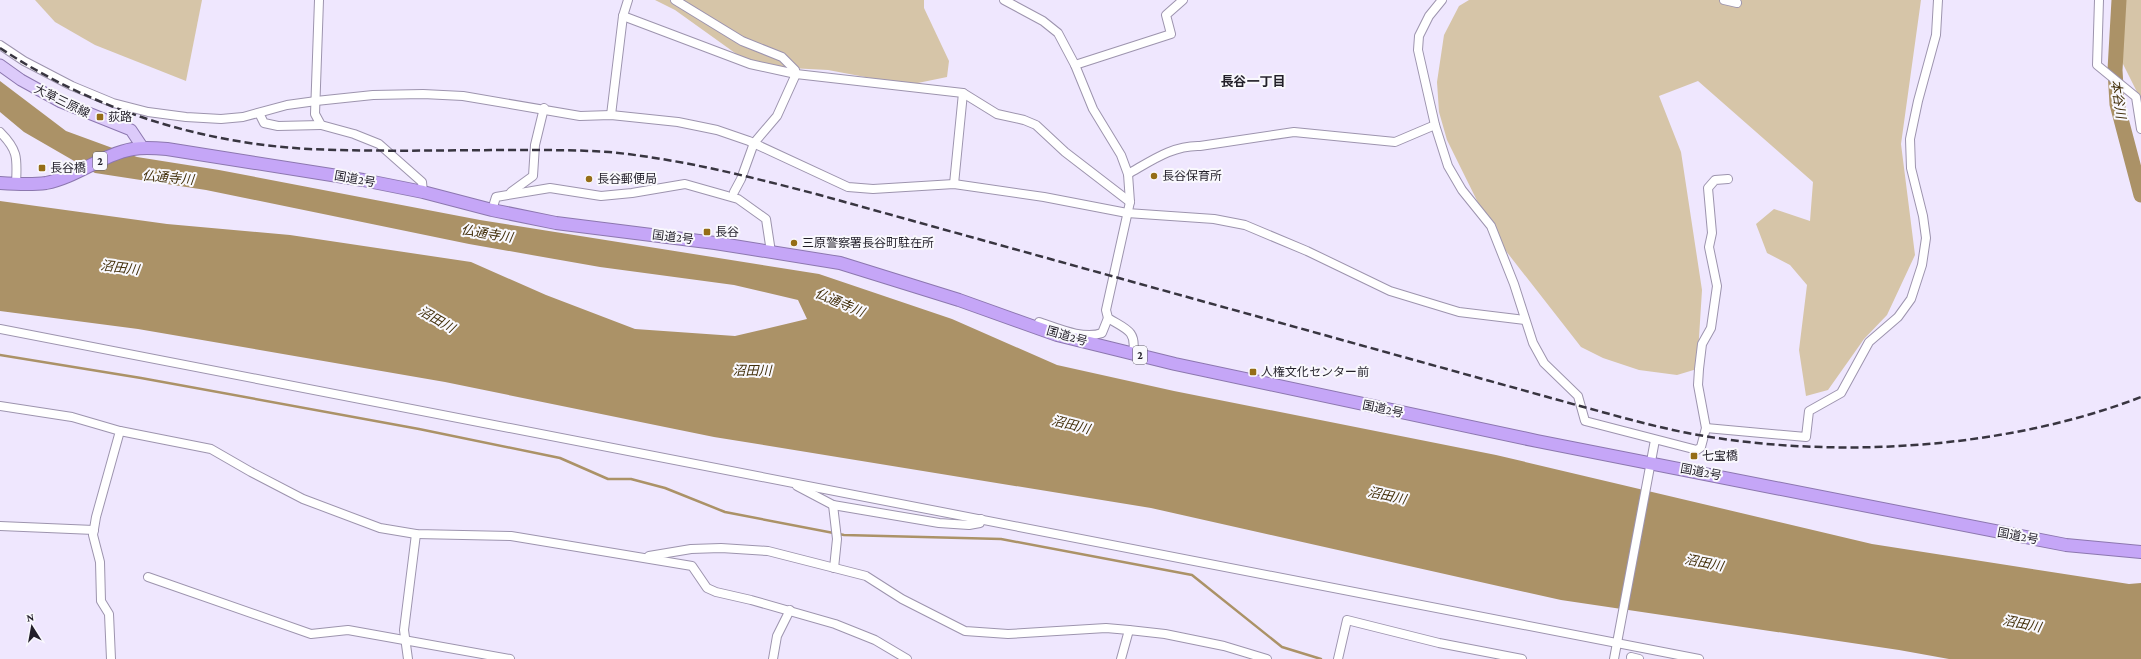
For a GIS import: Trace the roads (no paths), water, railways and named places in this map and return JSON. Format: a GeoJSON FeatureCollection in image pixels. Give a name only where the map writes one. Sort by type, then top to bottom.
{"type":"FeatureCollection","features":[{"type":"Feature","properties":{"kind":"highway","name":"国道2号"},"geometry":{"type":"LineString","coordinates":[[0,183],[16,184],[48,182],[138,148],[167,149],[423,192],[492,210],[556,223],[667,236],[840,263],[959,300],[1058,335],[1323,396],[1529,439],[1650,468],[2066,545],[2141,552]]}},
{"type":"Feature","properties":{"kind":"main road","name":"大草三原線"},"geometry":{"type":"LineString","coordinates":[[0,65],[21,80],[61,102],[131,130],[138,148]]}},
{"type":"Feature","properties":{"kind":"street"},"geometry":{"type":"LineString","coordinates":[[319,0],[315,114],[321,125]]}},
{"type":"Feature","properties":{"kind":"street"},"geometry":{"type":"LineString","coordinates":[[611,115],[623,16],[628,0]]}},
{"type":"Feature","properties":{"kind":"street"},"geometry":{"type":"LineString","coordinates":[[675,0],[742,41],[782,57],[795,70],[796,74],[777,116],[754,143],[741,179],[734,192]]}},
{"type":"Feature","properties":{"kind":"street"},"geometry":{"type":"LineString","coordinates":[[1004,0],[1043,21],[1058,33],[1075,65],[1093,109],[1121,155],[1128,174],[1130,202],[1106,310],[1108,318],[1102,333],[1095,336],[1063,330],[1032,320],[1030,325]]}},
{"type":"Feature","properties":{"kind":"street"},"geometry":{"type":"LineString","coordinates":[[1075,65],[1171,34],[1166,15],[1183,0]]}},
{"type":"Feature","properties":{"kind":"street"},"geometry":{"type":"LineString","coordinates":[[1442,0],[1429,16],[1419,36],[1418,50],[1435,125],[1448,166],[1462,190],[1491,226],[1514,284],[1533,343],[1544,362],[1578,396],[1585,421],[1697,450],[1701,447],[1706,428],[1698,385],[1699,369],[1702,344],[1711,328],[1717,286],[1709,246],[1712,233],[1708,188],[1715,180],[1728,179]]}},
{"type":"Feature","properties":{"kind":"street"},"geometry":{"type":"LineString","coordinates":[[1724,0],[1737,3]]}},
{"type":"Feature","properties":{"kind":"street"},"geometry":{"type":"LineString","coordinates":[[1706,428],[1806,437],[1809,411],[1841,393],[1869,342],[1898,318],[1911,298],[1922,265],[1926,238],[1923,216],[1911,168],[1910,139],[1918,101],[1936,35],[1938,0]]}},
{"type":"Feature","properties":{"kind":"street"},"geometry":{"type":"LineString","coordinates":[[2099,0],[2097,65],[2136,97],[2141,129]]}},
{"type":"Feature","properties":{"kind":"street"},"geometry":{"type":"LineString","coordinates":[[623,16],[750,64],[796,74],[963,93],[997,114],[1024,120],[1036,125],[1065,152],[1130,202]]}},
{"type":"Feature","properties":{"kind":"street"},"geometry":{"type":"LineString","coordinates":[[0,45],[72,86],[113,103],[148,112],[186,117],[221,119],[259,113],[287,105],[316,101],[373,95],[423,94],[463,96],[544,108],[580,116],[611,115],[678,122],[717,130],[754,143],[848,187],[872,189],[954,184],[1044,197],[1127,213],[1214,219],[1245,225],[1308,250],[1390,291],[1459,312],[1525,320]]}},
{"type":"Feature","properties":{"kind":"street"},"geometry":{"type":"LineString","coordinates":[[954,184],[963,93]]}},
{"type":"Feature","properties":{"kind":"street"},"geometry":{"type":"LineString","coordinates":[[506,195],[533,176],[535,145],[544,108]]}},
{"type":"Feature","properties":{"kind":"street"},"geometry":{"type":"LineString","coordinates":[[259,113],[264,124],[278,126],[321,125],[354,134],[379,144],[422,182],[423,192]]}},
{"type":"Feature","properties":{"kind":"street"},"geometry":{"type":"LineString","coordinates":[[1128,174],[1169,151],[1189,146],[1200,146],[1294,132],[1395,142],[1435,125]]}},
{"type":"Feature","properties":{"kind":"street"},"geometry":{"type":"LineString","coordinates":[[0,132],[11,144],[17,155],[16,184]]}},
{"type":"Feature","properties":{"kind":"street"},"geometry":{"type":"LineString","coordinates":[[492,210],[496,197],[550,188],[601,196],[632,193],[685,184],[738,199],[766,219],[771,252]]}},
{"type":"Feature","properties":{"kind":"street"},"geometry":{"type":"LineString","coordinates":[[710,190],[718,187],[734,192],[744,198],[748,205]]}},
{"type":"Feature","properties":{"kind":"street"},"geometry":{"type":"LineString","coordinates":[[1108,318],[1131,332],[1135,342],[1132,353]]}},
{"type":"Feature","properties":{"kind":"street"},"geometry":{"type":"LineString","coordinates":[[0,330],[1617,640],[1700,659]]}},
{"type":"Feature","properties":{"kind":"street"},"geometry":{"type":"LineString","coordinates":[[0,406],[72,417],[120,431],[212,449],[251,472],[303,499],[380,528],[416,534],[511,536],[692,566],[708,588],[716,592],[790,610],[836,624],[875,640],[907,659]]}},
{"type":"Feature","properties":{"kind":"street"},"geometry":{"type":"LineString","coordinates":[[111,659],[110,614],[101,602],[100,562],[93,535],[120,431]]}},
{"type":"Feature","properties":{"kind":"street"},"geometry":{"type":"LineString","coordinates":[[1614,659],[1655,440]]}},
{"type":"Feature","properties":{"kind":"street"},"geometry":{"type":"LineString","coordinates":[[796,483],[797,487],[833,505],[939,524],[969,526],[980,523],[981,519]]}},
{"type":"Feature","properties":{"kind":"street"},"geometry":{"type":"LineString","coordinates":[[833,505],[837,539],[834,568]]}},
{"type":"Feature","properties":{"kind":"street"},"geometry":{"type":"LineString","coordinates":[[0,526],[94,530]]}},
{"type":"Feature","properties":{"kind":"street"},"geometry":{"type":"LineString","coordinates":[[408,659],[404,630],[416,534]]}},
{"type":"Feature","properties":{"kind":"street"},"geometry":{"type":"LineString","coordinates":[[647,558],[649,556],[691,549],[721,548],[768,551],[866,576],[902,599],[965,631],[1008,634],[1106,628],[1129,630],[1165,634],[1224,646],[1267,659]]}},
{"type":"Feature","properties":{"kind":"street"},"geometry":{"type":"LineString","coordinates":[[148,577],[311,634],[348,630],[510,659]]}},
{"type":"Feature","properties":{"kind":"street"},"geometry":{"type":"LineString","coordinates":[[773,659],[777,636],[790,610]]}},
{"type":"Feature","properties":{"kind":"street"},"geometry":{"type":"LineString","coordinates":[[1338,659],[1347,620],[1439,643],[1502,657],[1522,659]]}},
{"type":"Feature","properties":{"kind":"street"},"geometry":{"type":"LineString","coordinates":[[1121,659],[1129,630]]}},
{"type":"Feature","properties":{"kind":"water"},"geometry":{"type":"Polygon","coordinates":[[[0,81],[66,131],[137,157],[219,170],[480,220],[819,274],[952,319],[1057,365],[1174,391],[1496,455],[1872,544],[2129,584],[2141,583],[2141,659],[1949,659],[1899,650],[1561,600],[1151,508],[714,437],[445,382],[138,329],[0,311],[0,201],[167,224],[290,235],[471,262],[546,295],[635,329],[735,336],[807,319],[798,300],[734,285],[600,267],[469,244],[206,190],[95,173],[24,132],[0,112],[0,81]]]}},
{"type":"Feature","properties":{"kind":"waterway","name":"本谷川"},"geometry":{"type":"LineString","coordinates":[[2119,0],[2115,70],[2117,104],[2141,195]]}},
{"type":"Feature","properties":{"kind":"waterway"},"geometry":{"type":"LineString","coordinates":[[0,355],[141,378],[419,429],[560,458],[608,479],[631,479],[665,488],[725,512],[844,535],[1001,539],[1192,575],[1282,647],[1321,659]]}},
{"type":"Feature","properties":{"kind":"railway"},"geometry":{"type":"LineString","coordinates":[[0,48],[35,70],[72,89],[109,105],[148,119],[227,139],[268,145],[336,150],[554,150],[609,152],[662,159],[739,175],[816,194],[1611,414],[1704,436],[1757,443],[1812,447],[1869,447],[1925,444],[1981,438],[2037,428],[2090,414],[2141,397]]}},
{"type":"Feature","properties":{"kind":"place","name":"荻路"},"geometry":{"type":"Point","coordinates":[100,117]}},
{"type":"Feature","properties":{"kind":"place","name":"長谷橋"},"geometry":{"type":"Point","coordinates":[42,168]}},
{"type":"Feature","properties":{"kind":"place","name":"長谷保育所"},"geometry":{"type":"Point","coordinates":[1154,176]}},
{"type":"Feature","properties":{"kind":"place","name":"長谷郵便局"},"geometry":{"type":"Point","coordinates":[589,179]}},
{"type":"Feature","properties":{"kind":"place","name":"長谷"},"geometry":{"type":"Point","coordinates":[707,232]}},
{"type":"Feature","properties":{"kind":"place","name":"三原警察署長谷町駐在所"},"geometry":{"type":"Point","coordinates":[794,243]}},
{"type":"Feature","properties":{"kind":"place","name":"人権文化センター前"},"geometry":{"type":"Point","coordinates":[1253,372]}},
{"type":"Feature","properties":{"kind":"place","name":"七宝橋"},"geometry":{"type":"Point","coordinates":[1694,456]}},
{"type":"Feature","properties":{"kind":"district","name":"長谷一丁目"},"geometry":{"type":"Point","coordinates":[1253,81]}},
{"type":"Feature","properties":{"kind":"water label","name":"仏通寺川"},"geometry":{"type":"Point","coordinates":[168,177]}},
{"type":"Feature","properties":{"kind":"water label","name":"仏通寺川"},"geometry":{"type":"Point","coordinates":[487,233]}},
{"type":"Feature","properties":{"kind":"water label","name":"沼田川"},"geometry":{"type":"Point","coordinates":[120,267]}},
{"type":"Feature","properties":{"kind":"water label","name":"仏通寺川"},"geometry":{"type":"Point","coordinates":[840,302]}},
{"type":"Feature","properties":{"kind":"water label","name":"沼田川"},"geometry":{"type":"Point","coordinates":[437,319]}},
{"type":"Feature","properties":{"kind":"water label","name":"沼田川"},"geometry":{"type":"Point","coordinates":[752,370]}},
{"type":"Feature","properties":{"kind":"water label","name":"沼田川"},"geometry":{"type":"Point","coordinates":[1071,424]}},
{"type":"Feature","properties":{"kind":"water label","name":"沼田川"},"geometry":{"type":"Point","coordinates":[1387,495]}},
{"type":"Feature","properties":{"kind":"water label","name":"沼田川"},"geometry":{"type":"Point","coordinates":[1704,562]}},
{"type":"Feature","properties":{"kind":"water label","name":"沼田川"},"geometry":{"type":"Point","coordinates":[2022,623]}}]}
